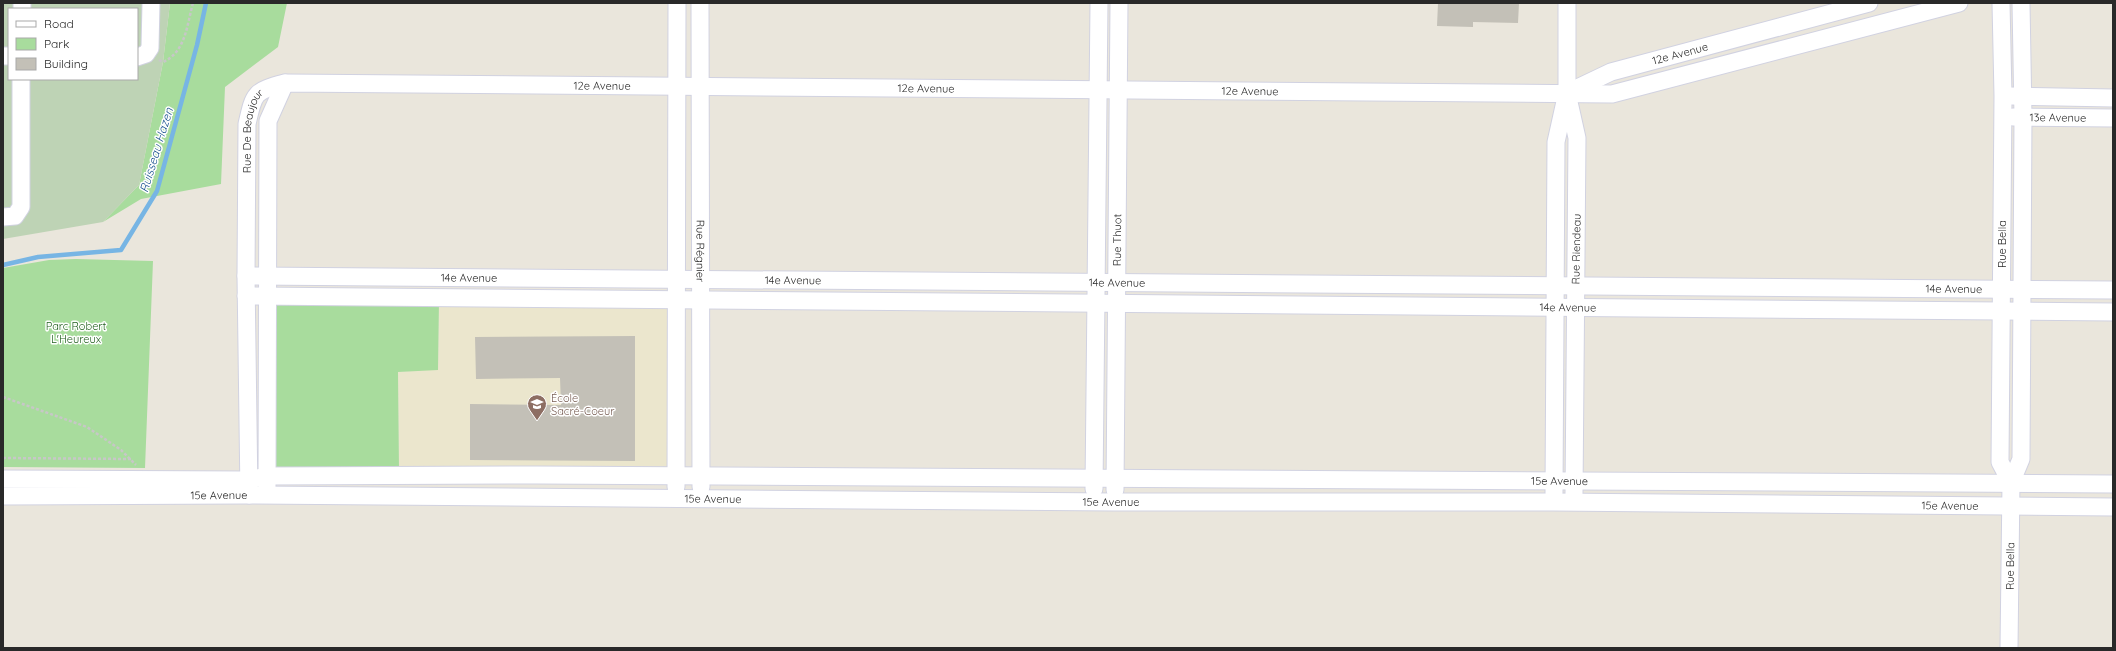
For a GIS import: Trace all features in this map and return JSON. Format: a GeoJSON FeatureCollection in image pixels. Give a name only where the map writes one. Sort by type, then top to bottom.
{"type":"FeatureCollection","features":[{"type":"Feature","properties":{"kind":"street"},"geometry":{"type":"LineString","coordinates":[[142,56],[150,43],[151,3]]}},
{"type":"Feature","properties":{"kind":"street"},"geometry":{"type":"LineString","coordinates":[[676,499],[677,3]]}},
{"type":"Feature","properties":{"kind":"street","name":"Rue Régnier"},"geometry":{"type":"LineString","coordinates":[[700,3],[701,499]]}},
{"type":"Feature","properties":{"kind":"street","name":"Rue Thuot"},"geometry":{"type":"LineString","coordinates":[[1094,502],[1099,3]]}},
{"type":"Feature","properties":{"kind":"street","name":"Rue Thuot"},"geometry":{"type":"LineString","coordinates":[[1114,502],[1119,3]]}},
{"type":"Feature","properties":{"kind":"street","name":"Rue Riendeau"},"geometry":{"type":"LineString","coordinates":[[1567,3],[1567,92],[1577,138],[1574,502]]}},
{"type":"Feature","properties":{"kind":"street","name":"12e Avenue"},"geometry":{"type":"LineString","coordinates":[[1567,92],[1611,72],[1869,3]]}},
{"type":"Feature","properties":{"kind":"street","name":"12e Avenue"},"geometry":{"type":"LineString","coordinates":[[285,83],[677,88],[1567,92],[1612,94],[1959,3]]}},
{"type":"Feature","properties":{"kind":"street","name":"Rue Bella"},"geometry":{"type":"LineString","coordinates":[[2001,3],[2003,96],[2000,462],[2011,483]]}},
{"type":"Feature","properties":{"kind":"street","name":"Rue Bella"},"geometry":{"type":"LineString","coordinates":[[2009,648],[2011,483],[2021,458],[2023,117],[2021,97],[2021,3]]}},
{"type":"Feature","properties":{"kind":"street"},"geometry":{"type":"LineString","coordinates":[[1796,22],[1800,45]]}},
{"type":"Feature","properties":{"kind":"street"},"geometry":{"type":"LineString","coordinates":[[3,217],[15,216],[21,207],[21,80]]}},
{"type":"Feature","properties":{"kind":"street","name":"Rue De Beaujour"},"geometry":{"type":"LineString","coordinates":[[248,488],[246,296],[247,124],[253,100],[263,89],[285,83]]}},
{"type":"Feature","properties":{"kind":"street","name":"Rue De Beaujour"},"geometry":{"type":"LineString","coordinates":[[267,496],[266,276],[268,121],[285,83]]}},
{"type":"Feature","properties":{"kind":"street","name":"Rue Riendeau"},"geometry":{"type":"LineString","coordinates":[[1553,502],[1556,142],[1567,92]]}},
{"type":"Feature","properties":{"kind":"street","name":"13e Avenue"},"geometry":{"type":"LineString","coordinates":[[2003,96],[2113,98]]}},
{"type":"Feature","properties":{"kind":"street","name":"13e Avenue"},"geometry":{"type":"LineString","coordinates":[[2002,116],[2113,118]]}},
{"type":"Feature","properties":{"kind":"street","name":"14e Avenue"},"geometry":{"type":"LineString","coordinates":[[246,276],[2113,290]]}},
{"type":"Feature","properties":{"kind":"street"},"geometry":{"type":"LineString","coordinates":[[1341,284],[1341,306]]}},
{"type":"Feature","properties":{"kind":"street"},"geometry":{"type":"LineString","coordinates":[[1795,288],[1796,309]]}},
{"type":"Feature","properties":{"kind":"street","name":"14e Avenue"},"geometry":{"type":"LineString","coordinates":[[246,296],[2113,312]]}},
{"type":"Feature","properties":{"kind":"street"},"geometry":{"type":"LineString","coordinates":[[433,475],[434,498]]}},
{"type":"Feature","properties":{"kind":"street","name":"15e Avenue"},"geometry":{"type":"LineString","coordinates":[[3,496],[248,488],[267,476],[433,475],[2113,484]]}},
{"type":"Feature","properties":{"kind":"street"},"geometry":{"type":"LineString","coordinates":[[536,497],[537,475]]}},
{"type":"Feature","properties":{"kind":"street"},"geometry":{"type":"LineString","coordinates":[[891,500],[892,478]]}},
{"type":"Feature","properties":{"kind":"street","name":"15e Avenue"},"geometry":{"type":"LineString","coordinates":[[3,479],[248,488],[267,496],[1094,502],[1574,502],[2113,507]]}},
{"type":"Feature","properties":{"kind":"street"},"geometry":{"type":"LineString","coordinates":[[1332,480],[1332,502]]}},
{"type":"Feature","properties":{"kind":"street"},"geometry":{"type":"LineString","coordinates":[[1786,504],[1787,483]]}},
{"type":"Feature","properties":{"kind":"path"},"geometry":{"type":"LineString","coordinates":[[142,56],[163,62],[172,58],[184,40],[194,3]]}},
{"type":"Feature","properties":{"kind":"path"},"geometry":{"type":"LineString","coordinates":[[3,398],[87,427],[132,459],[138,468]]}},
{"type":"Feature","properties":{"kind":"path"},"geometry":{"type":"LineString","coordinates":[[3,458],[132,459]]}},
{"type":"Feature","properties":{"kind":"shaded area","name":"École Sacré-Coeur"},"geometry":{"type":"Polygon","coordinates":[[[676,300],[676,476],[399,470],[398,372],[438,369],[439,301],[676,300]]]}},
{"type":"Feature","properties":{"kind":"green space"},"geometry":{"type":"Polygon","coordinates":[[[3,3],[170,3],[163,62],[139,185],[103,222],[3,239],[3,3]]]}},
{"type":"Feature","properties":{"kind":"green space"},"geometry":{"type":"Polygon","coordinates":[[[170,3],[287,3],[278,47],[225,87],[221,184],[141,199],[103,222],[139,185],[163,62],[170,3]]]}},
{"type":"Feature","properties":{"kind":"green space","name":"Parc Robert L'Heureux"},"geometry":{"type":"Polygon","coordinates":[[[76,259],[153,261],[145,468],[3,467],[3,268],[49,260],[76,259]]]}},
{"type":"Feature","properties":{"kind":"green space"},"geometry":{"type":"Polygon","coordinates":[[[266,297],[439,301],[438,370],[398,372],[399,470],[268,475],[266,297]]]}},
{"type":"Feature","properties":{"kind":"building"},"geometry":{"type":"Polygon","coordinates":[[[1438,3],[1519,3],[1518,23],[1473,22],[1473,27],[1437,26],[1438,3]]]}},
{"type":"Feature","properties":{"kind":"building"},"geometry":{"type":"Polygon","coordinates":[[[635,336],[635,461],[470,460],[470,404],[561,405],[560,378],[476,379],[475,337],[635,336]]]}},
{"type":"Feature","properties":{"kind":"waterway","name":"Ruisseau Hazen"},"geometry":{"type":"LineString","coordinates":[[3,265],[38,257],[121,250],[157,191],[197,45],[206,3]]}},
{"type":"Feature","properties":{"kind":"place","name":"École Sacré-Coeur"},"geometry":{"type":"Point","coordinates":[537,421]}}]}
